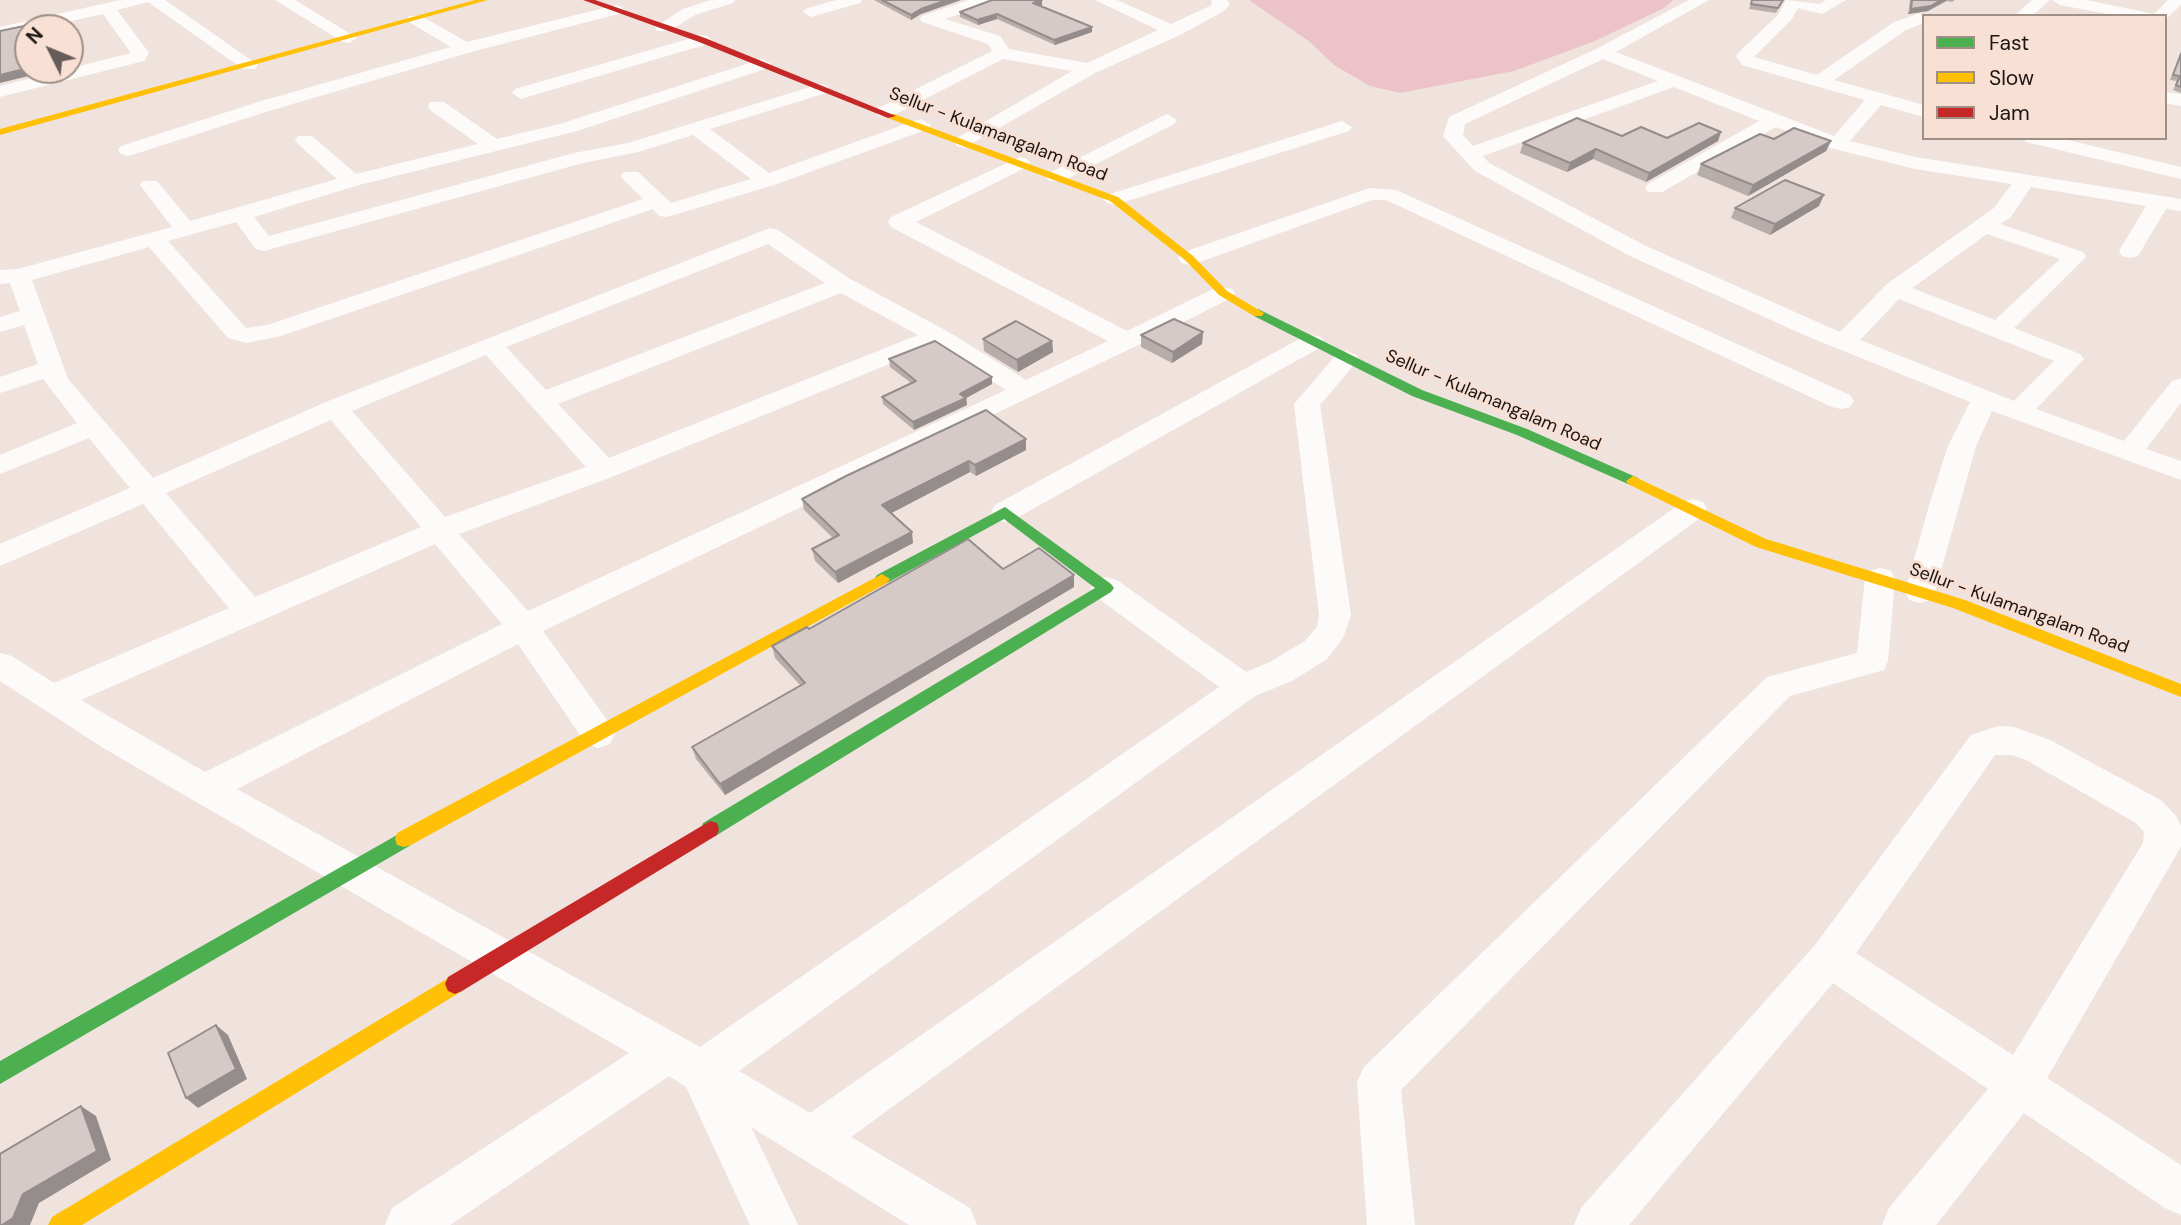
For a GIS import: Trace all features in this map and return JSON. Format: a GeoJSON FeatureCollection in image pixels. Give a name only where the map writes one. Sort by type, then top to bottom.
{"type":"FeatureCollection","features":[{"type":"Feature","properties":{"kind":"main road"},"geometry":{"type":"LineString","coordinates":[[0,132],[484,0]]}},
{"type":"Feature","properties":{"kind":"main road","name":"Sellur - Kulamangalam Road"},"geometry":{"type":"LineString","coordinates":[[587,0],[702,40],[820,89],[1114,199],[1189,258],[1223,293],[1312,342],[1417,393],[1522,432],[1693,509],[1761,543],[1959,604],[2181,691]]}},
{"type":"Feature","properties":{"kind":"main road"},"geometry":{"type":"LineString","coordinates":[[0,1073],[347,870],[1005,512],[1106,588],[60,1225]]}},
{"type":"Feature","properties":{"kind":"street"},"geometry":{"type":"LineString","coordinates":[[0,32],[141,0]]}},
{"type":"Feature","properties":{"kind":"street"},"geometry":{"type":"LineString","coordinates":[[154,0],[249,65]]}},
{"type":"Feature","properties":{"kind":"street"},"geometry":{"type":"LineString","coordinates":[[663,27],[689,12],[727,0]]}},
{"type":"Feature","properties":{"kind":"street"},"geometry":{"type":"LineString","coordinates":[[811,12],[854,0]]}},
{"type":"Feature","properties":{"kind":"street"},"geometry":{"type":"LineString","coordinates":[[985,0],[929,19],[1000,49],[1089,69]]}},
{"type":"Feature","properties":{"kind":"street"},"geometry":{"type":"LineString","coordinates":[[1103,0],[1174,31]]}},
{"type":"Feature","properties":{"kind":"street"},"geometry":{"type":"LineString","coordinates":[[964,142],[1089,69],[1219,8],[1222,4],[1219,0]]}},
{"type":"Feature","properties":{"kind":"street"},"geometry":{"type":"LineString","coordinates":[[1701,0],[1602,53],[1456,121],[1453,136],[1482,167],[1638,251],[1844,342],[2018,412],[2181,471]]}},
{"type":"Feature","properties":{"kind":"street"},"geometry":{"type":"LineString","coordinates":[[1838,0],[1822,9],[1794,1],[1785,17],[1745,56],[1757,64],[1922,110]]}},
{"type":"Feature","properties":{"kind":"street"},"geometry":{"type":"LineString","coordinates":[[2024,14],[2042,0]]}},
{"type":"Feature","properties":{"kind":"street"},"geometry":{"type":"LineString","coordinates":[[2060,0],[2136,14]]}},
{"type":"Feature","properties":{"kind":"street"},"geometry":{"type":"LineString","coordinates":[[2163,14],[2177,0]]}},
{"type":"Feature","properties":{"kind":"street"},"geometry":{"type":"LineString","coordinates":[[290,4],[318,3]]}},
{"type":"Feature","properties":{"kind":"street"},"geometry":{"type":"LineString","coordinates":[[290,4],[349,38]]}},
{"type":"Feature","properties":{"kind":"street"},"geometry":{"type":"LineString","coordinates":[[0,92],[138,57],[140,53],[107,8]]}},
{"type":"Feature","properties":{"kind":"street"},"geometry":{"type":"LineString","coordinates":[[128,150],[265,106],[465,48],[616,10]]}},
{"type":"Feature","properties":{"kind":"street"},"geometry":{"type":"LineString","coordinates":[[1819,82],[1900,26],[1922,17]]}},
{"type":"Feature","properties":{"kind":"street"},"geometry":{"type":"LineString","coordinates":[[415,19],[465,48]]}},
{"type":"Feature","properties":{"kind":"street"},"geometry":{"type":"LineString","coordinates":[[521,93],[702,40]]}},
{"type":"Feature","properties":{"kind":"street"},"geometry":{"type":"LineString","coordinates":[[885,112],[1000,49]]}},
{"type":"Feature","properties":{"kind":"street"},"geometry":{"type":"LineString","coordinates":[[1602,53],[1836,144],[1915,163],[2170,203]]}},
{"type":"Feature","properties":{"kind":"street"},"geometry":{"type":"LineString","coordinates":[[251,612],[57,381],[33,315],[9,277],[352,181],[570,127],[762,64]]}},
{"type":"Feature","properties":{"kind":"street"},"geometry":{"type":"LineString","coordinates":[[1470,154],[1674,81]]}},
{"type":"Feature","properties":{"kind":"street"},"geometry":{"type":"LineString","coordinates":[[241,214],[264,244],[581,158],[631,148],[820,89]]}},
{"type":"Feature","properties":{"kind":"street"},"geometry":{"type":"LineString","coordinates":[[1836,144],[1877,98]]}},
{"type":"Feature","properties":{"kind":"street"},"geometry":{"type":"LineString","coordinates":[[437,106],[494,146]]}},
{"type":"Feature","properties":{"kind":"street"},"geometry":{"type":"LineString","coordinates":[[1056,177],[1167,120]]}},
{"type":"Feature","properties":{"kind":"street"},"geometry":{"type":"LineString","coordinates":[[1655,188],[1774,120]]}},
{"type":"Feature","properties":{"kind":"street"},"geometry":{"type":"LineString","coordinates":[[631,176],[667,211],[767,181],[921,125]]}},
{"type":"Feature","properties":{"kind":"street"},"geometry":{"type":"LineString","coordinates":[[1114,199],[1342,127]]}},
{"type":"Feature","properties":{"kind":"street"},"geometry":{"type":"LineString","coordinates":[[696,128],[767,181]]}},
{"type":"Feature","properties":{"kind":"street"},"geometry":{"type":"LineString","coordinates":[[305,140],[352,181]]}},
{"type":"Feature","properties":{"kind":"street"},"geometry":{"type":"LineString","coordinates":[[2041,140],[2181,173]]}},
{"type":"Feature","properties":{"kind":"street"},"geometry":{"type":"LineString","coordinates":[[1020,163],[899,222],[1127,341]]}},
{"type":"Feature","properties":{"kind":"street"},"geometry":{"type":"LineString","coordinates":[[1844,342],[1895,289],[2002,213],[2026,180]]}},
{"type":"Feature","properties":{"kind":"street"},"geometry":{"type":"LineString","coordinates":[[150,185],[186,229]]}},
{"type":"Feature","properties":{"kind":"street"},"geometry":{"type":"LineString","coordinates":[[1189,258],[1370,194],[1389,194],[1841,401]]}},
{"type":"Feature","properties":{"kind":"street"},"geometry":{"type":"LineString","coordinates":[[153,238],[237,333],[246,336],[272,331],[657,201]]}},
{"type":"Feature","properties":{"kind":"street"},"geometry":{"type":"LineString","coordinates":[[2130,251],[2170,203]]}},
{"type":"Feature","properties":{"kind":"street"},"geometry":{"type":"LineString","coordinates":[[1984,226],[2075,257],[1998,330]]}},
{"type":"Feature","properties":{"kind":"street"},"geometry":{"type":"LineString","coordinates":[[0,556],[335,408],[771,236],[842,284],[937,336],[1025,391]]}},
{"type":"Feature","properties":{"kind":"street"},"geometry":{"type":"LineString","coordinates":[[541,401],[842,284]]}},
{"type":"Feature","properties":{"kind":"street"},"geometry":{"type":"LineString","coordinates":[[1895,289],[2071,359],[2018,412]]}},
{"type":"Feature","properties":{"kind":"street"},"geometry":{"type":"LineString","coordinates":[[204,789],[523,627],[1025,391],[1223,293]]}},
{"type":"Feature","properties":{"kind":"street"},"geometry":{"type":"LineString","coordinates":[[0,324],[33,315]]}},
{"type":"Feature","properties":{"kind":"street"},"geometry":{"type":"LineString","coordinates":[[52,698],[440,530],[604,470],[937,336]]}},
{"type":"Feature","properties":{"kind":"street"},"geometry":{"type":"LineString","coordinates":[[1005,512],[1312,342]]}},
{"type":"Feature","properties":{"kind":"street"},"geometry":{"type":"LineString","coordinates":[[490,345],[604,470]]}},
{"type":"Feature","properties":{"kind":"street"},"geometry":{"type":"LineString","coordinates":[[409,1225],[685,1062],[1243,687],[1280,672],[1316,650],[1332,630],[1335,615],[1307,404],[1346,359]]}},
{"type":"Feature","properties":{"kind":"street"},"geometry":{"type":"LineString","coordinates":[[0,385],[52,369]]}},
{"type":"Feature","properties":{"kind":"street"},"geometry":{"type":"LineString","coordinates":[[2129,452],[2181,386]]}},
{"type":"Feature","properties":{"kind":"street"},"geometry":{"type":"LineString","coordinates":[[1920,592],[1962,446],[1985,399]]}},
{"type":"Feature","properties":{"kind":"street"},"geometry":{"type":"LineString","coordinates":[[335,408],[523,627],[598,734]]}},
{"type":"Feature","properties":{"kind":"street"},"geometry":{"type":"LineString","coordinates":[[0,465],[94,426]]}},
{"type":"Feature","properties":{"kind":"street"},"geometry":{"type":"LineString","coordinates":[[811,1139],[1693,509]]}},
{"type":"Feature","properties":{"kind":"street"},"geometry":{"type":"LineString","coordinates":[[1391,1225],[1379,1082],[1779,686],[1871,661],[1880,579]]}},
{"type":"Feature","properties":{"kind":"street"},"geometry":{"type":"LineString","coordinates":[[1106,588],[1243,687]]}},
{"type":"Feature","properties":{"kind":"street"},"geometry":{"type":"LineString","coordinates":[[0,665],[204,789],[685,1062],[953,1225]]}},
{"type":"Feature","properties":{"kind":"street"},"geometry":{"type":"LineString","coordinates":[[1598,1225],[1829,958],[1983,745],[1998,740],[2014,741],[2038,750],[2149,811],[2163,827],[2162,846],[2019,1085],[1906,1225]]}},
{"type":"Feature","properties":{"kind":"street"},"geometry":{"type":"LineString","coordinates":[[1829,958],[2181,1192]]}},
{"type":"Feature","properties":{"kind":"street"},"geometry":{"type":"LineString","coordinates":[[685,1062],[774,1225]]}},
{"type":"Feature","properties":{"kind":"shaded area"},"geometry":{"type":"Polygon","coordinates":[[[1249,0],[1673,0],[1664,8],[1595,41],[1514,71],[1400,93],[1370,86],[1334,65],[1310,42],[1249,0]]]}},
{"type":"Feature","properties":{"kind":"building"},"geometry":{"type":"Polygon","coordinates":[[[882,0],[947,0],[911,15],[882,0]]]}},
{"type":"Feature","properties":{"kind":"building"},"geometry":{"type":"Polygon","coordinates":[[[992,0],[1042,0],[1033,3],[1092,27],[1054,40],[997,14],[977,20],[960,12],[992,0]]]}},
{"type":"Feature","properties":{"kind":"building"},"geometry":{"type":"Polygon","coordinates":[[[1752,0],[1783,0],[1778,8],[1751,4],[1752,0]]]}},
{"type":"Feature","properties":{"kind":"building"},"geometry":{"type":"Polygon","coordinates":[[[1912,0],[1941,0],[1931,6],[1911,9],[1912,0]]]}},
{"type":"Feature","properties":{"kind":"building"},"geometry":{"type":"Polygon","coordinates":[[[14,28],[14,72],[0,75],[0,31],[14,28]]]}},
{"type":"Feature","properties":{"kind":"building"},"geometry":{"type":"Polygon","coordinates":[[[2181,54],[2181,87],[2176,85],[2180,76],[2173,75],[2181,54]]]}},
{"type":"Feature","properties":{"kind":"building"},"geometry":{"type":"Polygon","coordinates":[[[1577,118],[1622,136],[1641,127],[1667,138],[1699,123],[1721,132],[1649,173],[1596,149],[1570,163],[1523,143],[1577,118]]]}},
{"type":"Feature","properties":{"kind":"building"},"geometry":{"type":"Polygon","coordinates":[[[1794,128],[1831,141],[1753,185],[1701,164],[1760,134],[1774,139],[1794,128]]]}},
{"type":"Feature","properties":{"kind":"building"},"geometry":{"type":"Polygon","coordinates":[[[1785,180],[1824,195],[1775,224],[1735,208],[1785,180]]]}},
{"type":"Feature","properties":{"kind":"building"},"geometry":{"type":"Polygon","coordinates":[[[1174,319],[1203,332],[1173,352],[1141,335],[1174,319]]]}},
{"type":"Feature","properties":{"kind":"building"},"geometry":{"type":"Polygon","coordinates":[[[1016,321],[1052,341],[1017,360],[983,339],[1016,321]]]}},
{"type":"Feature","properties":{"kind":"building"},"geometry":{"type":"Polygon","coordinates":[[[935,341],[992,377],[960,394],[966,398],[913,422],[882,397],[916,381],[889,359],[935,341]]]}},
{"type":"Feature","properties":{"kind":"building"},"geometry":{"type":"Polygon","coordinates":[[[986,410],[1026,439],[975,465],[969,461],[882,505],[912,532],[835,572],[812,549],[839,535],[802,499],[986,410]]]}},
{"type":"Feature","properties":{"kind":"building"},"geometry":{"type":"Polygon","coordinates":[[[968,539],[1003,569],[1039,548],[1074,575],[720,784],[692,747],[805,683],[772,646],[807,627],[809,629],[968,539]]]}},
{"type":"Feature","properties":{"kind":"building"},"geometry":{"type":"Polygon","coordinates":[[[216,1025],[236,1069],[186,1098],[168,1053],[216,1025]]]}},
{"type":"Feature","properties":{"kind":"building"},"geometry":{"type":"Polygon","coordinates":[[[81,1106],[97,1151],[23,1194],[13,1218],[0,1225],[0,1154],[81,1106]]]}},
{"type":"Feature","properties":{"kind":"traffic: fast"},"geometry":{"type":"LineString","coordinates":[[1258,313],[1417,393],[1522,432],[1633,481]]}},
{"type":"Feature","properties":{"kind":"traffic: fast"},"geometry":{"type":"LineString","coordinates":[[710,829],[1106,588],[1005,512],[882,579]]}},
{"type":"Feature","properties":{"kind":"traffic: fast"},"geometry":{"type":"LineString","coordinates":[[0,1073],[404,839]]}},
{"type":"Feature","properties":{"kind":"traffic: slow"},"geometry":{"type":"LineString","coordinates":[[0,132],[484,0]]}},
{"type":"Feature","properties":{"kind":"traffic: slow"},"geometry":{"type":"LineString","coordinates":[[891,116],[1114,199],[1189,258],[1223,293],[1258,313]]}},
{"type":"Feature","properties":{"kind":"traffic: slow"},"geometry":{"type":"LineString","coordinates":[[1633,481],[1761,543],[1959,604],[2181,691]]}},
{"type":"Feature","properties":{"kind":"traffic: slow"},"geometry":{"type":"LineString","coordinates":[[404,839],[882,579]]}},
{"type":"Feature","properties":{"kind":"traffic: slow"},"geometry":{"type":"LineString","coordinates":[[60,1225],[455,984]]}},
{"type":"Feature","properties":{"kind":"traffic: jam"},"geometry":{"type":"LineString","coordinates":[[587,0],[702,40],[891,116]]}},
{"type":"Feature","properties":{"kind":"traffic: jam"},"geometry":{"type":"LineString","coordinates":[[455,984],[710,829]]}}]}
